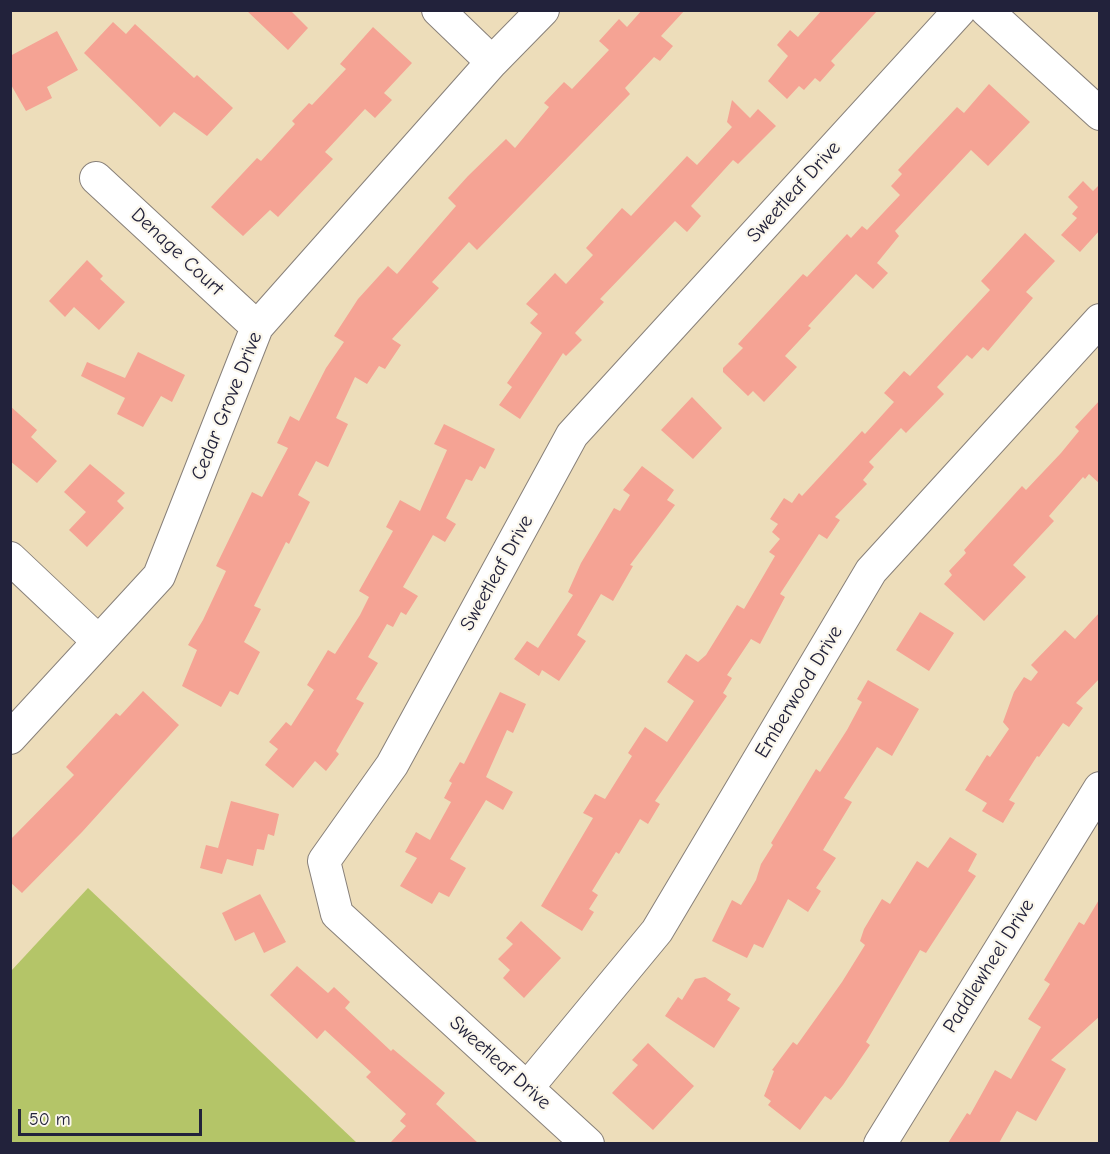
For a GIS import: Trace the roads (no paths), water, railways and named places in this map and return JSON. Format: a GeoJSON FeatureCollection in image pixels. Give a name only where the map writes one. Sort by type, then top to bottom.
{"type":"FeatureCollection","features":[{"type":"Feature","properties":{"kind":"street"},"geometry":{"type":"LineString","coordinates":[[438,10],[492,62]]}},
{"type":"Feature","properties":{"kind":"street","name":"Cedar Grove Drive"},"geometry":{"type":"LineString","coordinates":[[10,738],[159,576],[257,327],[492,62],[543,10]]}},
{"type":"Feature","properties":{"kind":"street","name":"Sweetleaf Drive"},"geometry":{"type":"LineString","coordinates":[[588,1143],[337,914],[324,861],[392,765],[572,435],[960,10]]}},
{"type":"Feature","properties":{"kind":"street"},"geometry":{"type":"LineString","coordinates":[[986,10],[1100,114]]}},
{"type":"Feature","properties":{"kind":"street","name":"Denage Court"},"geometry":{"type":"LineString","coordinates":[[96,178],[257,327]]}},
{"type":"Feature","properties":{"kind":"street","name":"Emberwood Drive"},"geometry":{"type":"LineString","coordinates":[[528,1088],[657,931],[871,571],[1100,320]]}},
{"type":"Feature","properties":{"kind":"street"},"geometry":{"type":"LineString","coordinates":[[10,558],[98,641]]}},
{"type":"Feature","properties":{"kind":"street","name":"Paddlewheel Drive"},"geometry":{"type":"LineString","coordinates":[[880,1143],[1100,788]]}}]}
